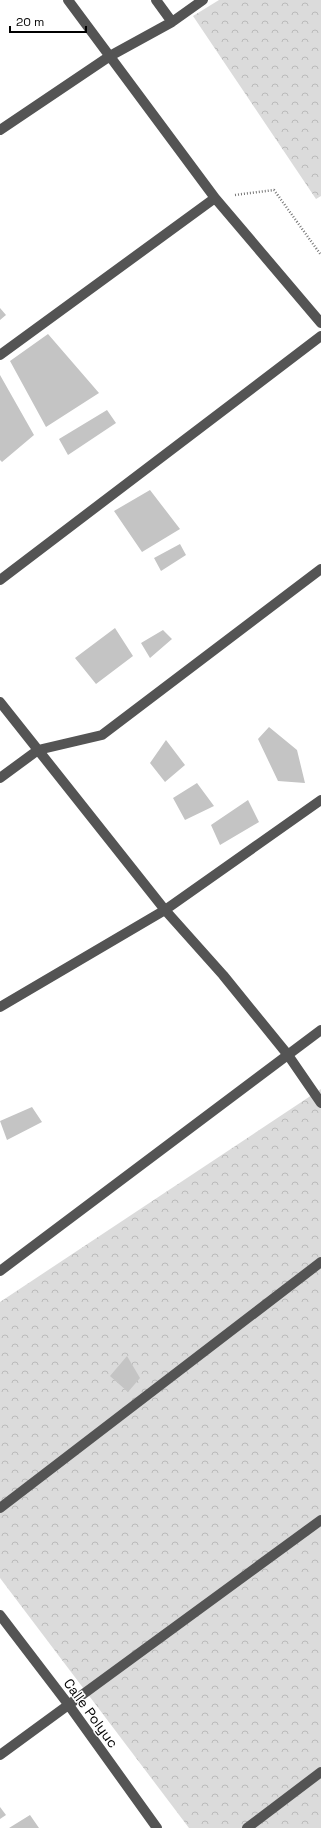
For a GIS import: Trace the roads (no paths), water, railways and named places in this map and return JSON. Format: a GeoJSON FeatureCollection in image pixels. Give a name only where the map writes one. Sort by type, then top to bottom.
{"type":"FeatureCollection","features":[{"type":"Feature","properties":{"kind":"street"},"geometry":{"type":"LineString","coordinates":[[68,0],[215,198],[321,323]]}},
{"type":"Feature","properties":{"kind":"street"},"geometry":{"type":"LineString","coordinates":[[156,0],[172,22]]}},
{"type":"Feature","properties":{"kind":"street"},"geometry":{"type":"LineString","coordinates":[[0,130],[110,56],[172,22],[203,0]]}},
{"type":"Feature","properties":{"kind":"street"},"geometry":{"type":"LineString","coordinates":[[0,355],[215,198]]}},
{"type":"Feature","properties":{"kind":"street"},"geometry":{"type":"LineString","coordinates":[[0,580],[321,336]]}},
{"type":"Feature","properties":{"kind":"street"},"geometry":{"type":"LineString","coordinates":[[0,778],[38,750],[102,735],[321,569]]}},
{"type":"Feature","properties":{"kind":"street"},"geometry":{"type":"LineString","coordinates":[[0,702],[165,910],[223,975],[288,1055],[321,1103]]}},
{"type":"Feature","properties":{"kind":"street"},"geometry":{"type":"LineString","coordinates":[[0,1007],[165,910],[321,800]]}},
{"type":"Feature","properties":{"kind":"street"},"geometry":{"type":"LineString","coordinates":[[0,1271],[321,1030]]}},
{"type":"Feature","properties":{"kind":"street"},"geometry":{"type":"LineString","coordinates":[[0,1508],[321,1262]]}},
{"type":"Feature","properties":{"kind":"street"},"geometry":{"type":"LineString","coordinates":[[0,1755],[321,1520]]}},
{"type":"Feature","properties":{"kind":"street","name":"Calle Polyuc"},"geometry":{"type":"LineString","coordinates":[[0,1615],[68,1704],[157,1828]]}},
{"type":"Feature","properties":{"kind":"street"},"geometry":{"type":"LineString","coordinates":[[247,1828],[321,1772]]}}]}
